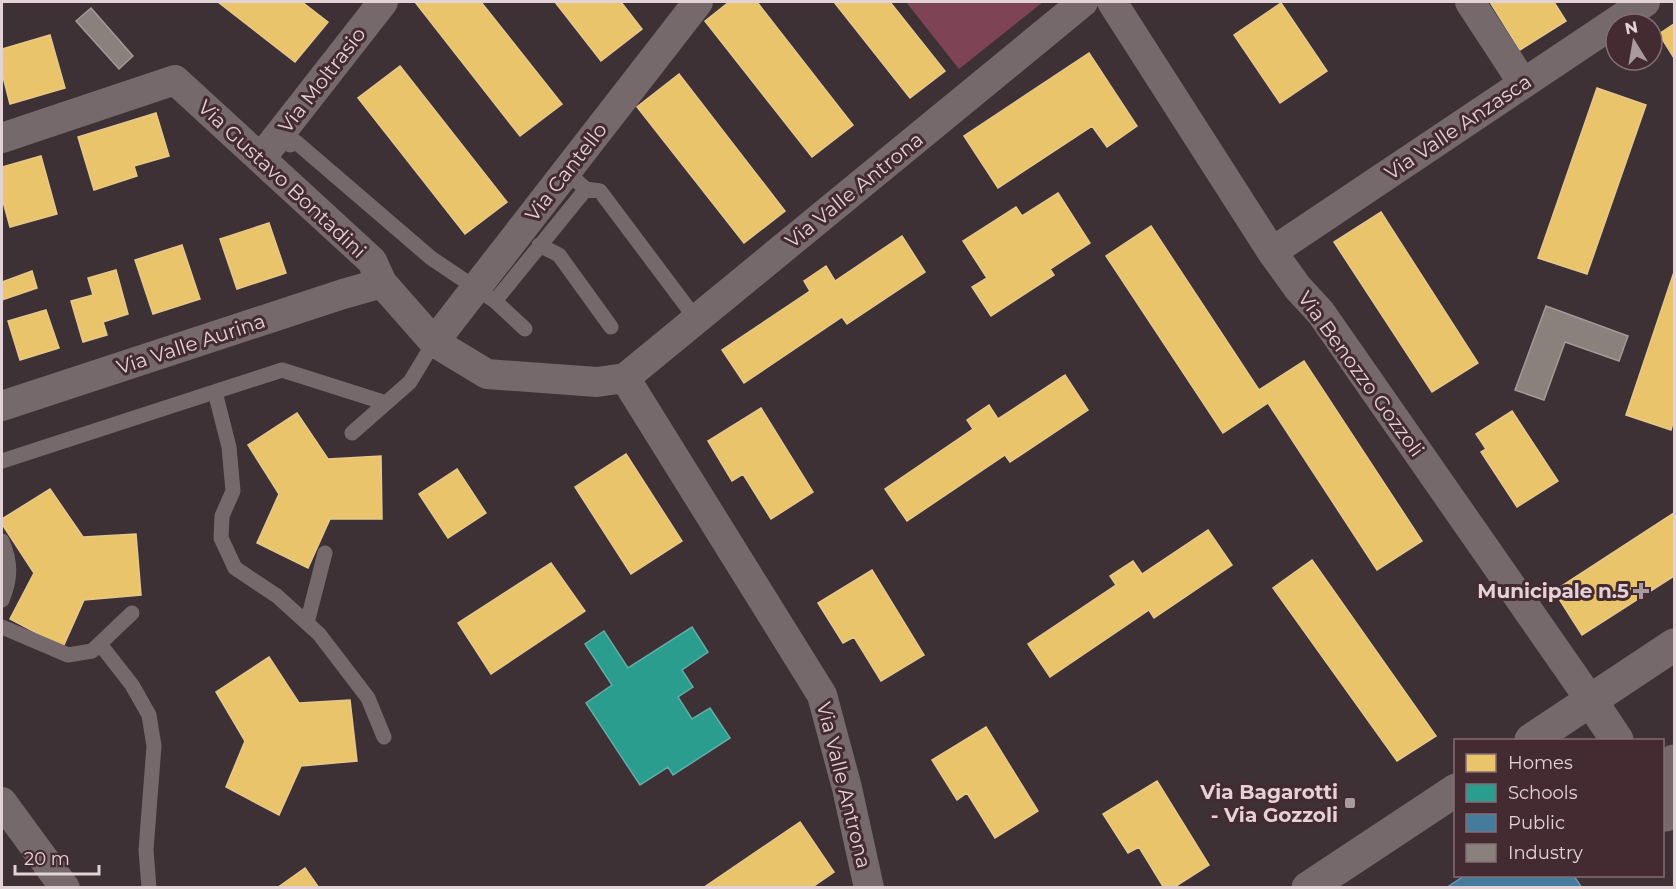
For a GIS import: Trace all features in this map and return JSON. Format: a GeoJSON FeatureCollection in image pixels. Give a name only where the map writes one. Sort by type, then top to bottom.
{"type":"FeatureCollection","features":[{"type":"Feature","properties":{"kind":"street","name":"Via Moltrasio"},"geometry":{"type":"LineString","coordinates":[[261,158],[383,2]]}},
{"type":"Feature","properties":{"kind":"street","name":"Via Cantello"},"geometry":{"type":"LineString","coordinates":[[434,342],[485,294],[576,181],[698,2]]}},
{"type":"Feature","properties":{"kind":"street","name":"Via Valle Antrona"},"geometry":{"type":"LineString","coordinates":[[869,888],[847,788],[822,695],[625,378],[1083,2]]}},
{"type":"Feature","properties":{"kind":"street","name":"Via Benozzo Gozzoli"},"geometry":{"type":"LineString","coordinates":[[1112,2],[1272,252],[1298,288],[1322,313],[1616,739]]}},
{"type":"Feature","properties":{"kind":"street"},"geometry":{"type":"LineString","coordinates":[[1470,2],[1523,83]]}},
{"type":"Feature","properties":{"kind":"street","name":"Via Valle Anzasca"},"geometry":{"type":"LineString","coordinates":[[1272,252],[1645,2]]}},
{"type":"Feature","properties":{"kind":"street","name":"Via Gustavo Bontadini"},"geometry":{"type":"LineString","coordinates":[[2,138],[175,80],[372,261],[382,283]]}},
{"type":"Feature","properties":{"kind":"street"},"geometry":{"type":"LineString","coordinates":[[382,283],[434,342],[487,374],[597,382],[625,378]]}},
{"type":"Feature","properties":{"kind":"street","name":"Via Valle Aurina"},"geometry":{"type":"LineString","coordinates":[[2,406],[382,283]]}},
{"type":"Feature","properties":{"kind":"street"},"geometry":{"type":"LineString","coordinates":[[1534,739],[1674,645]]}},
{"type":"Feature","properties":{"kind":"street"},"geometry":{"type":"LineString","coordinates":[[1668,817],[1674,761]]}},
{"type":"Feature","properties":{"kind":"street"},"geometry":{"type":"LineString","coordinates":[[1308,888],[1454,791]]}},
{"type":"Feature","properties":{"kind":"street"},"geometry":{"type":"LineString","coordinates":[[2,802],[65,888]]}},
{"type":"Feature","properties":{"kind":"lane"},"geometry":{"type":"LineString","coordinates":[[290,145],[296,142],[431,258],[485,294],[525,329]]}},
{"type":"Feature","properties":{"kind":"lane"},"geometry":{"type":"LineString","coordinates":[[485,294],[539,244],[576,181],[600,191],[696,319]]}},
{"type":"Feature","properties":{"kind":"lane"},"geometry":{"type":"LineString","coordinates":[[539,244],[559,255],[611,327]]}},
{"type":"Feature","properties":{"kind":"lane"},"geometry":{"type":"LineString","coordinates":[[352,434],[410,382],[434,342]]}},
{"type":"Feature","properties":{"kind":"lane"},"geometry":{"type":"LineString","coordinates":[[2,461],[282,370],[386,403]]}},
{"type":"Feature","properties":{"kind":"lane"},"geometry":{"type":"LineString","coordinates":[[215,392],[229,447],[233,491],[222,516],[221,538],[235,568],[277,596],[319,634],[368,698],[384,737]]}},
{"type":"Feature","properties":{"kind":"lane"},"geometry":{"type":"LineString","coordinates":[[2,541],[8,565],[9,583],[2,600]]}},
{"type":"Feature","properties":{"kind":"lane"},"geometry":{"type":"LineString","coordinates":[[307,623],[325,553]]}},
{"type":"Feature","properties":{"kind":"lane"},"geometry":{"type":"LineString","coordinates":[[2,627],[68,656],[92,651],[132,613]]}},
{"type":"Feature","properties":{"kind":"lane"},"geometry":{"type":"LineString","coordinates":[[100,644],[132,685],[149,715],[154,746],[146,850],[149,888]]}},
{"type":"Feature","properties":{"kind":"shaded area"},"geometry":{"type":"Polygon","coordinates":[[[906,2],[1043,2],[959,69],[906,2]]]}},
{"type":"Feature","properties":{"kind":"building: Homes"},"geometry":{"type":"Polygon","coordinates":[[[218,2],[302,2],[328,22],[295,62],[218,2]]]}},
{"type":"Feature","properties":{"kind":"building: Homes"},"geometry":{"type":"Polygon","coordinates":[[[415,2],[481,2],[562,104],[520,136],[415,2]]]}},
{"type":"Feature","properties":{"kind":"building: Homes"},"geometry":{"type":"Polygon","coordinates":[[[555,2],[621,2],[642,29],[601,61],[555,2]]]}},
{"type":"Feature","properties":{"kind":"building: Homes"},"geometry":{"type":"Polygon","coordinates":[[[729,2],[757,2],[853,125],[812,157],[705,21],[729,2]]]}},
{"type":"Feature","properties":{"kind":"building: Homes"},"geometry":{"type":"Polygon","coordinates":[[[834,2],[890,2],[945,71],[910,98],[834,2]]]}},
{"type":"Feature","properties":{"kind":"building: Homes"},"geometry":{"type":"Polygon","coordinates":[[[1490,2],[1554,2],[1566,21],[1520,50],[1490,2]]]}},
{"type":"Feature","properties":{"kind":"building: Homes"},"geometry":{"type":"Polygon","coordinates":[[[1281,3],[1327,71],[1280,103],[1234,35],[1281,3]]]}},
{"type":"Feature","properties":{"kind":"building: Homes"},"geometry":{"type":"Polygon","coordinates":[[[1674,24],[1674,58],[1664,42],[1664,31],[1674,24]]]}},
{"type":"Feature","properties":{"kind":"building: Homes"},"geometry":{"type":"Polygon","coordinates":[[[50,35],[65,88],[10,104],[2,73],[2,49],[50,35]]]}},
{"type":"Feature","properties":{"kind":"building: Homes"},"geometry":{"type":"Polygon","coordinates":[[[1089,53],[1137,126],[1107,147],[1092,126],[998,188],[964,136],[1089,53]]]}},
{"type":"Feature","properties":{"kind":"building: Homes"},"geometry":{"type":"Polygon","coordinates":[[[400,66],[507,202],[465,234],[358,98],[400,66]]]}},
{"type":"Feature","properties":{"kind":"building: Homes"},"geometry":{"type":"Polygon","coordinates":[[[679,74],[785,211],[744,243],[637,107],[679,74]]]}},
{"type":"Feature","properties":{"kind":"building: Homes"},"geometry":{"type":"Polygon","coordinates":[[[1597,88],[1646,105],[1587,274],[1538,258],[1597,88]]]}},
{"type":"Feature","properties":{"kind":"building: Homes"},"geometry":{"type":"Polygon","coordinates":[[[156,113],[169,156],[134,166],[137,176],[94,190],[78,137],[156,113]]]}},
{"type":"Feature","properties":{"kind":"building: Homes"},"geometry":{"type":"Polygon","coordinates":[[[41,156],[57,214],[10,227],[2,198],[2,167],[41,156]]]}},
{"type":"Feature","properties":{"kind":"building: Homes"},"geometry":{"type":"Polygon","coordinates":[[[1058,193],[1090,243],[1050,269],[1054,275],[991,316],[972,287],[987,278],[963,241],[1016,207],[1022,216],[1058,193]]]}},
{"type":"Feature","properties":{"kind":"building: Homes"},"geometry":{"type":"Polygon","coordinates":[[[1381,212],[1478,363],[1432,392],[1334,242],[1381,212]]]}},
{"type":"Feature","properties":{"kind":"building: Homes"},"geometry":{"type":"Polygon","coordinates":[[[269,223],[286,273],[237,289],[220,239],[269,223]]]}},
{"type":"Feature","properties":{"kind":"building: Homes"},"geometry":{"type":"Polygon","coordinates":[[[1151,226],[1259,390],[1304,361],[1422,541],[1377,570],[1268,403],[1223,433],[1106,256],[1151,226]]]}},
{"type":"Feature","properties":{"kind":"building: Homes"},"geometry":{"type":"Polygon","coordinates":[[[902,236],[925,272],[847,324],[842,317],[744,383],[722,350],[810,291],[804,281],[826,266],[835,281],[902,236]]]}},
{"type":"Feature","properties":{"kind":"building: Homes"},"geometry":{"type":"Polygon","coordinates":[[[182,245],[200,299],[153,314],[135,260],[182,245]]]}},
{"type":"Feature","properties":{"kind":"building: Homes"},"geometry":{"type":"Polygon","coordinates":[[[116,270],[128,314],[103,322],[107,335],[83,342],[71,301],[93,295],[88,278],[116,270]]]}},
{"type":"Feature","properties":{"kind":"building: Homes"},"geometry":{"type":"Polygon","coordinates":[[[32,271],[37,288],[2,300],[2,282],[32,271]]]}},
{"type":"Feature","properties":{"kind":"building: Homes"},"geometry":{"type":"Polygon","coordinates":[[[1674,272],[1674,419],[1671,430],[1626,415],[1674,272]]]}},
{"type":"Feature","properties":{"kind":"building: Homes"},"geometry":{"type":"Polygon","coordinates":[[[46,310],[59,348],[20,360],[8,321],[46,310]]]}},
{"type":"Feature","properties":{"kind":"building: Homes"},"geometry":{"type":"Polygon","coordinates":[[[1065,375],[1088,410],[1010,462],[1005,455],[907,521],[885,489],[973,429],[967,420],[989,405],[998,419],[1065,375]]]}},
{"type":"Feature","properties":{"kind":"building: Homes"},"geometry":{"type":"Polygon","coordinates":[[[761,408],[813,492],[771,519],[743,474],[732,481],[708,441],[761,408]]]}},
{"type":"Feature","properties":{"kind":"building: Homes"},"geometry":{"type":"Polygon","coordinates":[[[1512,411],[1558,481],[1517,507],[1481,452],[1486,449],[1476,434],[1512,411]]]}},
{"type":"Feature","properties":{"kind":"building: Homes"},"geometry":{"type":"Polygon","coordinates":[[[297,413],[328,459],[381,456],[382,519],[330,519],[308,568],[257,543],[279,494],[248,445],[297,413]]]}},
{"type":"Feature","properties":{"kind":"building: Homes"},"geometry":{"type":"Polygon","coordinates":[[[626,454],[682,541],[631,574],[575,487],[626,454]]]}},
{"type":"Feature","properties":{"kind":"building: Homes"},"geometry":{"type":"Polygon","coordinates":[[[457,469],[486,513],[448,538],[419,494],[457,469]]]}},
{"type":"Feature","properties":{"kind":"building: Homes"},"geometry":{"type":"Polygon","coordinates":[[[50,489],[83,537],[136,534],[141,595],[84,600],[63,647],[10,619],[34,573],[2,524],[2,519],[50,489]]]}},
{"type":"Feature","properties":{"kind":"building: Homes"},"geometry":{"type":"Polygon","coordinates":[[[1674,513],[1674,576],[1582,635],[1554,591],[1674,513]]]}},
{"type":"Feature","properties":{"kind":"building: Homes"},"geometry":{"type":"Polygon","coordinates":[[[1208,530],[1232,565],[1154,618],[1149,610],[1050,677],[1028,644],[1116,585],[1110,576],[1133,561],[1142,574],[1208,530]]]}},
{"type":"Feature","properties":{"kind":"building: Homes"},"geometry":{"type":"Polygon","coordinates":[[[1312,560],[1436,736],[1397,761],[1273,588],[1312,560]]]}},
{"type":"Feature","properties":{"kind":"building: Homes"},"geometry":{"type":"Polygon","coordinates":[[[551,563],[585,611],[491,674],[458,623],[551,563]]]}},
{"type":"Feature","properties":{"kind":"building: Homes"},"geometry":{"type":"Polygon","coordinates":[[[872,570],[924,655],[881,681],[854,637],[843,643],[818,603],[872,570]]]}},
{"type":"Feature","properties":{"kind":"building: Homes"},"geometry":{"type":"Polygon","coordinates":[[[269,657],[299,703],[350,700],[357,761],[301,766],[279,815],[226,787],[245,741],[216,692],[269,657]]]}},
{"type":"Feature","properties":{"kind":"building: Homes"},"geometry":{"type":"Polygon","coordinates":[[[986,727],[1038,811],[995,838],[967,793],[957,800],[932,760],[986,727]]]}},
{"type":"Feature","properties":{"kind":"building: Homes"},"geometry":{"type":"Polygon","coordinates":[[[1157,781],[1209,865],[1173,888],[1164,888],[1139,847],[1128,853],[1103,814],[1157,781]]]}},
{"type":"Feature","properties":{"kind":"building: Homes"},"geometry":{"type":"Polygon","coordinates":[[[800,822],[834,872],[811,888],[703,888],[800,822]]]}},
{"type":"Feature","properties":{"kind":"building: Homes"},"geometry":{"type":"Polygon","coordinates":[[[305,868],[319,888],[277,888],[305,868]]]}},
{"type":"Feature","properties":{"kind":"building: Schools"},"geometry":{"type":"Polygon","coordinates":[[[692,627],[708,652],[682,670],[693,687],[678,697],[692,719],[710,708],[730,738],[673,775],[668,767],[640,785],[586,703],[612,685],[585,644],[604,631],[628,668],[692,627]]]}},
{"type":"Feature","properties":{"kind":"building: Public"},"geometry":{"type":"Polygon","coordinates":[[[1462,877],[1575,877],[1582,888],[1446,888],[1462,877]]]}},
{"type":"Feature","properties":{"kind":"building: Industry"},"geometry":{"type":"Polygon","coordinates":[[[91,8],[133,56],[119,69],[76,21],[91,8]]]}},
{"type":"Feature","properties":{"kind":"building: Industry"},"geometry":{"type":"Polygon","coordinates":[[[1546,306],[1628,336],[1619,361],[1565,342],[1544,400],[1515,390],[1546,306]]]}},
{"type":"Feature","properties":{"kind":"place","name":"Municipale n.5"},"geometry":{"type":"Point","coordinates":[1641,591]}},
{"type":"Feature","properties":{"kind":"place","name":"Via Bagarotti - Via Gozzoli"},"geometry":{"type":"Point","coordinates":[1350,803]}}]}
